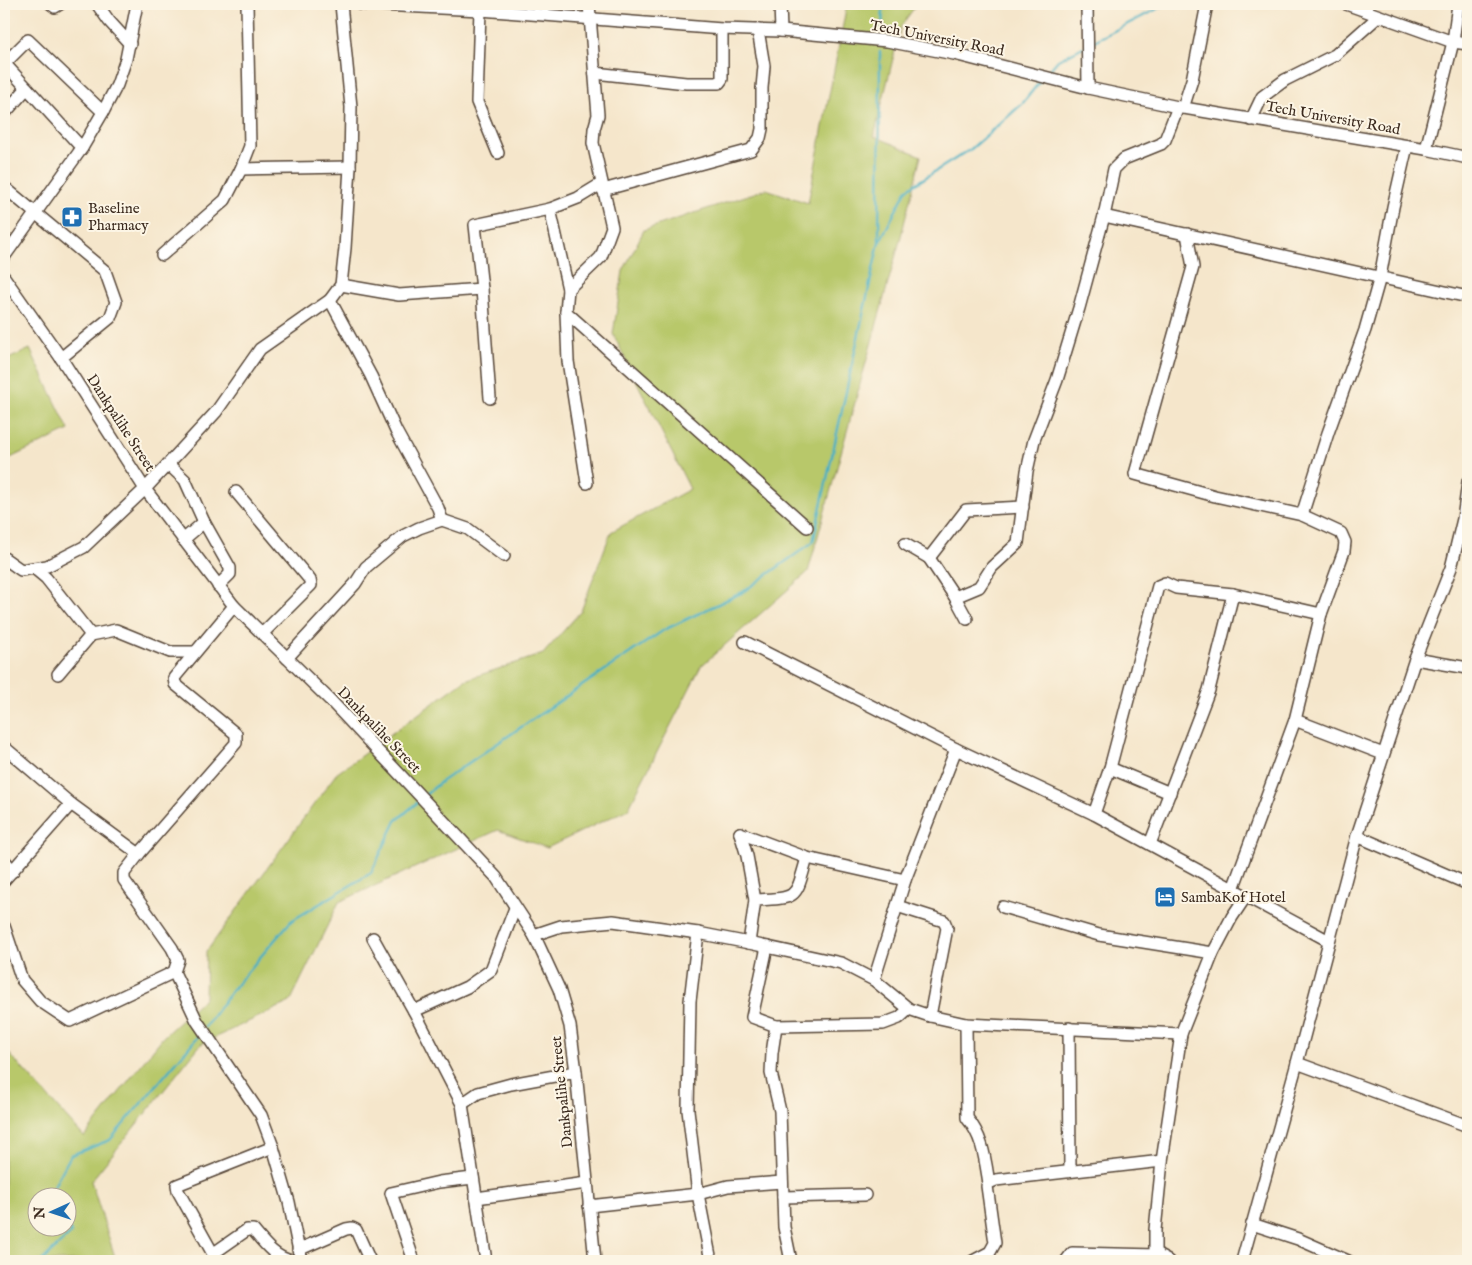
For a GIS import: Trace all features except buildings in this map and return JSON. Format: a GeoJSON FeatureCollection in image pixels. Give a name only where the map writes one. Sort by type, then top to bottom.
{"type":"FeatureCollection","features":[{"type":"Feature","properties":{"kind":"street"},"geometry":{"type":"LineString","coordinates":[[50,4],[55,7],[60,4]]}},
{"type":"Feature","properties":{"kind":"street"},"geometry":{"type":"LineString","coordinates":[[97,4],[130,44]]}},
{"type":"Feature","properties":{"kind":"street"},"geometry":{"type":"LineString","coordinates":[[4,257],[82,148],[103,112],[117,85],[130,44],[137,4]]}},
{"type":"Feature","properties":{"kind":"street"},"geometry":{"type":"LineString","coordinates":[[162,255],[225,200],[250,146],[247,4]]}},
{"type":"Feature","properties":{"kind":"street"},"geometry":{"type":"LineString","coordinates":[[4,558],[21,570],[47,566],[84,547],[145,489],[216,412],[260,349],[330,300],[341,285],[350,167],[351,107],[341,4]]}},
{"type":"Feature","properties":{"kind":"street","name":"Tech University Road"},"geometry":{"type":"LineString","coordinates":[[361,4],[480,10],[518,9],[590,19],[722,29],[781,31],[887,41],[954,54],[1088,88],[1180,108],[1426,149],[1468,158]]}},
{"type":"Feature","properties":{"kind":"street"},"geometry":{"type":"LineString","coordinates":[[568,289],[601,258],[612,227],[593,143],[598,115],[589,4]]}},
{"type":"Feature","properties":{"kind":"street"},"geometry":{"type":"LineString","coordinates":[[780,4],[781,31]]}},
{"type":"Feature","properties":{"kind":"street"},"geometry":{"type":"LineString","coordinates":[[1087,4],[1088,88]]}},
{"type":"Feature","properties":{"kind":"street"},"geometry":{"type":"LineString","coordinates":[[955,597],[979,587],[992,567],[1018,543],[1024,508],[1027,471],[1034,440],[1057,380],[1104,216],[1114,169],[1124,159],[1161,144],[1166,140],[1192,80],[1207,4]]}},
{"type":"Feature","properties":{"kind":"street"},"geometry":{"type":"LineString","coordinates":[[1346,4],[1453,42],[1468,44]]}},
{"type":"Feature","properties":{"kind":"street"},"geometry":{"type":"LineString","coordinates":[[1426,149],[1453,42],[1458,4]]}},
{"type":"Feature","properties":{"kind":"street"},"geometry":{"type":"LineString","coordinates":[[480,10],[477,102],[498,153]]}},
{"type":"Feature","properties":{"kind":"street"},"geometry":{"type":"LineString","coordinates":[[1252,120],[1262,97],[1285,80],[1335,55],[1380,16]]}},
{"type":"Feature","properties":{"kind":"street"},"geometry":{"type":"LineString","coordinates":[[595,73],[686,83],[720,82],[722,79],[722,29]]}},
{"type":"Feature","properties":{"kind":"street"},"geometry":{"type":"LineString","coordinates":[[490,398],[475,225],[550,209],[602,187],[751,150],[760,138],[762,129],[764,66],[758,30]]}},
{"type":"Feature","properties":{"kind":"street"},"geometry":{"type":"LineString","coordinates":[[82,148],[4,64],[28,40],[103,112]]}},
{"type":"Feature","properties":{"kind":"street"},"geometry":{"type":"LineString","coordinates":[[4,114],[27,88]]}},
{"type":"Feature","properties":{"kind":"street"},"geometry":{"type":"LineString","coordinates":[[1302,515],[1328,433],[1365,330],[1380,277],[1393,206],[1407,146]]}},
{"type":"Feature","properties":{"kind":"street"},"geometry":{"type":"LineString","coordinates":[[241,169],[350,167]]}},
{"type":"Feature","properties":{"kind":"street"},"geometry":{"type":"LineString","coordinates":[[4,187],[105,271],[116,302],[110,318],[60,358]]}},
{"type":"Feature","properties":{"kind":"street"},"geometry":{"type":"LineString","coordinates":[[550,209],[568,289],[566,312],[568,360],[587,483]]}},
{"type":"Feature","properties":{"kind":"street"},"geometry":{"type":"LineString","coordinates":[[1104,216],[1468,296]]}},
{"type":"Feature","properties":{"kind":"street"},"geometry":{"type":"LineString","coordinates":[[1187,234],[1193,267],[1135,474],[1215,496],[1302,515],[1340,533],[1345,542],[1344,552],[1321,614],[1295,720],[1233,889]]}},
{"type":"Feature","properties":{"kind":"street","name":"Dankpalihe Street"},"geometry":{"type":"LineString","coordinates":[[4,277],[60,358],[145,489],[234,606],[344,715],[496,877],[534,935],[559,989],[570,1026],[595,1261]]}},
{"type":"Feature","properties":{"kind":"street"},"geometry":{"type":"LineString","coordinates":[[341,285],[399,295],[482,289]]}},
{"type":"Feature","properties":{"kind":"street"},"geometry":{"type":"LineString","coordinates":[[330,300],[371,376],[396,431],[438,508],[442,520]]}},
{"type":"Feature","properties":{"kind":"street"},"geometry":{"type":"LineString","coordinates":[[566,312],[807,527]]}},
{"type":"Feature","properties":{"kind":"street"},"geometry":{"type":"LineString","coordinates":[[168,464],[185,480],[204,522],[230,568],[230,574],[218,586]]}},
{"type":"Feature","properties":{"kind":"street"},"geometry":{"type":"LineString","coordinates":[[1242,1261],[1357,836],[1415,659],[1451,568],[1463,518],[1468,482]]}},
{"type":"Feature","properties":{"kind":"street"},"geometry":{"type":"LineString","coordinates":[[236,492],[310,580],[311,585],[262,633]]}},
{"type":"Feature","properties":{"kind":"street"},"geometry":{"type":"LineString","coordinates":[[929,558],[966,510],[1024,508]]}},
{"type":"Feature","properties":{"kind":"street"},"geometry":{"type":"LineString","coordinates":[[287,658],[355,584],[366,568],[402,536],[419,528],[442,520],[468,529],[504,556]]}},
{"type":"Feature","properties":{"kind":"street"},"geometry":{"type":"LineString","coordinates":[[183,540],[204,522]]}},
{"type":"Feature","properties":{"kind":"street"},"geometry":{"type":"LineString","coordinates":[[906,544],[929,558],[955,597],[966,619]]}},
{"type":"Feature","properties":{"kind":"street"},"geometry":{"type":"LineString","coordinates":[[34,568],[46,578],[91,635]]}},
{"type":"Feature","properties":{"kind":"street"},"geometry":{"type":"LineString","coordinates":[[1094,814],[1110,768],[1158,586],[1165,583],[1176,588],[1233,594],[1321,614]]}},
{"type":"Feature","properties":{"kind":"street"},"geometry":{"type":"LineString","coordinates":[[1150,844],[1209,690],[1233,594]]}},
{"type":"Feature","properties":{"kind":"street"},"geometry":{"type":"LineString","coordinates":[[234,606],[174,678],[175,684],[236,734],[236,743],[139,854],[124,873],[124,880],[172,948],[178,960],[174,972],[197,1021],[261,1115],[273,1147],[289,1202],[300,1256],[346,1228],[352,1228],[356,1230],[370,1261]]}},
{"type":"Feature","properties":{"kind":"street"},"geometry":{"type":"LineString","coordinates":[[58,674],[91,635],[116,630],[170,652],[195,652]]}},
{"type":"Feature","properties":{"kind":"street"},"geometry":{"type":"LineString","coordinates":[[745,642],[956,749],[1094,814],[1329,942]]}},
{"type":"Feature","properties":{"kind":"street"},"geometry":{"type":"LineString","coordinates":[[1415,659],[1468,668]]}},
{"type":"Feature","properties":{"kind":"street"},"geometry":{"type":"LineString","coordinates":[[1295,720],[1383,754]]}},
{"type":"Feature","properties":{"kind":"street"},"geometry":{"type":"LineString","coordinates":[[4,747],[71,804],[139,854]]}},
{"type":"Feature","properties":{"kind":"street"},"geometry":{"type":"LineString","coordinates":[[874,980],[905,880],[956,749]]}},
{"type":"Feature","properties":{"kind":"street"},"geometry":{"type":"LineString","coordinates":[[1110,768],[1170,793]]}},
{"type":"Feature","properties":{"kind":"street"},"geometry":{"type":"LineString","coordinates":[[4,880],[71,804]]}},
{"type":"Feature","properties":{"kind":"street"},"geometry":{"type":"LineString","coordinates":[[749,943],[755,900],[748,856],[740,833],[807,858],[905,880]]}},
{"type":"Feature","properties":{"kind":"street"},"geometry":{"type":"LineString","coordinates":[[1357,836],[1468,884]]}},
{"type":"Feature","properties":{"kind":"street"},"geometry":{"type":"LineString","coordinates":[[755,900],[779,899],[793,895],[797,891],[807,858]]}},
{"type":"Feature","properties":{"kind":"street"},"geometry":{"type":"LineString","coordinates":[[4,860],[13,871]]}},
{"type":"Feature","properties":{"kind":"street"},"geometry":{"type":"LineString","coordinates":[[1157,1255],[1155,1250],[1155,1230],[1162,1161],[1181,1034],[1213,953],[1232,917],[1246,896]]}},
{"type":"Feature","properties":{"kind":"street"},"geometry":{"type":"LineString","coordinates":[[897,906],[944,921],[947,928],[930,1016]]}},
{"type":"Feature","properties":{"kind":"street"},"geometry":{"type":"LineString","coordinates":[[1003,907],[1099,935],[1213,953]]}},
{"type":"Feature","properties":{"kind":"street"},"geometry":{"type":"LineString","coordinates":[[414,1011],[467,987],[491,970],[515,908]]}},
{"type":"Feature","properties":{"kind":"street"},"geometry":{"type":"LineString","coordinates":[[534,935],[561,926],[613,921],[698,933],[841,964],[874,980],[909,1009],[966,1024],[1181,1034]]}},
{"type":"Feature","properties":{"kind":"street"},"geometry":{"type":"LineString","coordinates":[[4,926],[22,980],[40,1000],[70,1021],[174,972]]}},
{"type":"Feature","properties":{"kind":"street"},"geometry":{"type":"LineString","coordinates":[[698,933],[690,1001],[688,1110],[698,1194],[711,1261]]}},
{"type":"Feature","properties":{"kind":"street"},"geometry":{"type":"LineString","coordinates":[[373,938],[414,1011],[462,1104],[486,1261]]}},
{"type":"Feature","properties":{"kind":"street"},"geometry":{"type":"LineString","coordinates":[[767,947],[752,1017],[776,1026],[883,1024],[899,1018],[909,1009]]}},
{"type":"Feature","properties":{"kind":"street"},"geometry":{"type":"LineString","coordinates":[[966,1024],[967,1118],[976,1129],[983,1147],[995,1243],[990,1252],[972,1261]]}},
{"type":"Feature","properties":{"kind":"street"},"geometry":{"type":"LineString","coordinates":[[776,1026],[771,1073],[780,1112],[784,1227],[791,1261]]}},
{"type":"Feature","properties":{"kind":"street"},"geometry":{"type":"LineString","coordinates":[[1068,1028],[1070,1171]]}},
{"type":"Feature","properties":{"kind":"street"},"geometry":{"type":"LineString","coordinates":[[1297,1063],[1468,1126]]}},
{"type":"Feature","properties":{"kind":"street"},"geometry":{"type":"LineString","coordinates":[[462,1104],[478,1093],[511,1084],[576,1072]]}},
{"type":"Feature","properties":{"kind":"street"},"geometry":{"type":"LineString","coordinates":[[273,1147],[177,1185],[178,1192],[215,1257],[247,1230],[253,1230],[282,1260],[292,1261]]}},
{"type":"Feature","properties":{"kind":"street"},"geometry":{"type":"LineString","coordinates":[[989,1183],[996,1180],[1162,1161]]}},
{"type":"Feature","properties":{"kind":"street"},"geometry":{"type":"LineString","coordinates":[[414,1261],[391,1193],[439,1182],[472,1178]]}},
{"type":"Feature","properties":{"kind":"street"},"geometry":{"type":"LineString","coordinates":[[589,1206],[698,1194],[728,1186],[782,1182]]}},
{"type":"Feature","properties":{"kind":"street"},"geometry":{"type":"LineString","coordinates":[[476,1198],[587,1183]]}},
{"type":"Feature","properties":{"kind":"street"},"geometry":{"type":"LineString","coordinates":[[784,1197],[865,1196]]}},
{"type":"Feature","properties":{"kind":"street"},"geometry":{"type":"LineString","coordinates":[[1252,1224],[1298,1239],[1348,1261]]}},
{"type":"Feature","properties":{"kind":"street"},"geometry":{"type":"LineString","coordinates":[[1066,1261],[1072,1253],[1157,1255],[1168,1261]]}},
{"type":"Feature","properties":{"kind":"green space"},"geometry":{"type":"Polygon","coordinates":[[[847,4],[917,4],[901,26],[874,136],[921,156],[900,240],[808,572],[701,666],[628,809],[547,848],[498,830],[339,902],[290,1002],[201,1044],[91,1181],[114,1254],[114,1261],[4,1261],[4,1048],[84,1137],[163,1037],[205,998],[206,952],[336,774],[465,680],[543,654],[581,611],[611,532],[690,489],[613,334],[623,271],[644,230],[766,189],[808,203],[847,4]]]}},
{"type":"Feature","properties":{"kind":"green space"},"geometry":{"type":"Polygon","coordinates":[[[30,349],[69,430],[4,461],[4,361],[30,349]]]}},
{"type":"Feature","properties":{"kind":"waterway"},"geometry":{"type":"LineString","coordinates":[[882,32],[883,4]]}},
{"type":"Feature","properties":{"kind":"waterway"},"geometry":{"type":"LineString","coordinates":[[1090,43],[1167,4]]}},
{"type":"Feature","properties":{"kind":"waterway"},"geometry":{"type":"LineString","coordinates":[[1046,74],[1058,60],[1083,47]]}},
{"type":"Feature","properties":{"kind":"waterway"},"geometry":{"type":"LineString","coordinates":[[424,796],[442,781],[664,630],[743,592],[813,542],[879,242],[880,52]]}},
{"type":"Feature","properties":{"kind":"waterway"},"geometry":{"type":"LineString","coordinates":[[880,241],[907,189],[971,149],[1022,104],[1041,80]]}},
{"type":"Feature","properties":{"kind":"waterway"},"geometry":{"type":"LineString","coordinates":[[205,1027],[233,989],[291,921],[371,873],[396,821],[420,800]]}},
{"type":"Feature","properties":{"kind":"waterway"},"geometry":{"type":"LineString","coordinates":[[53,1188],[71,1155],[110,1140],[200,1034]]}},
{"type":"Feature","properties":{"kind":"waterway"},"geometry":{"type":"LineString","coordinates":[[42,1261],[66,1238]]}},
{"type":"Feature","properties":{"kind":"place","name":"Baseline Pharmacy"},"geometry":{"type":"Point","coordinates":[72,217]}},
{"type":"Feature","properties":{"kind":"place","name":"SambaKof Hotel"},"geometry":{"type":"Point","coordinates":[1165,897]}}]}
